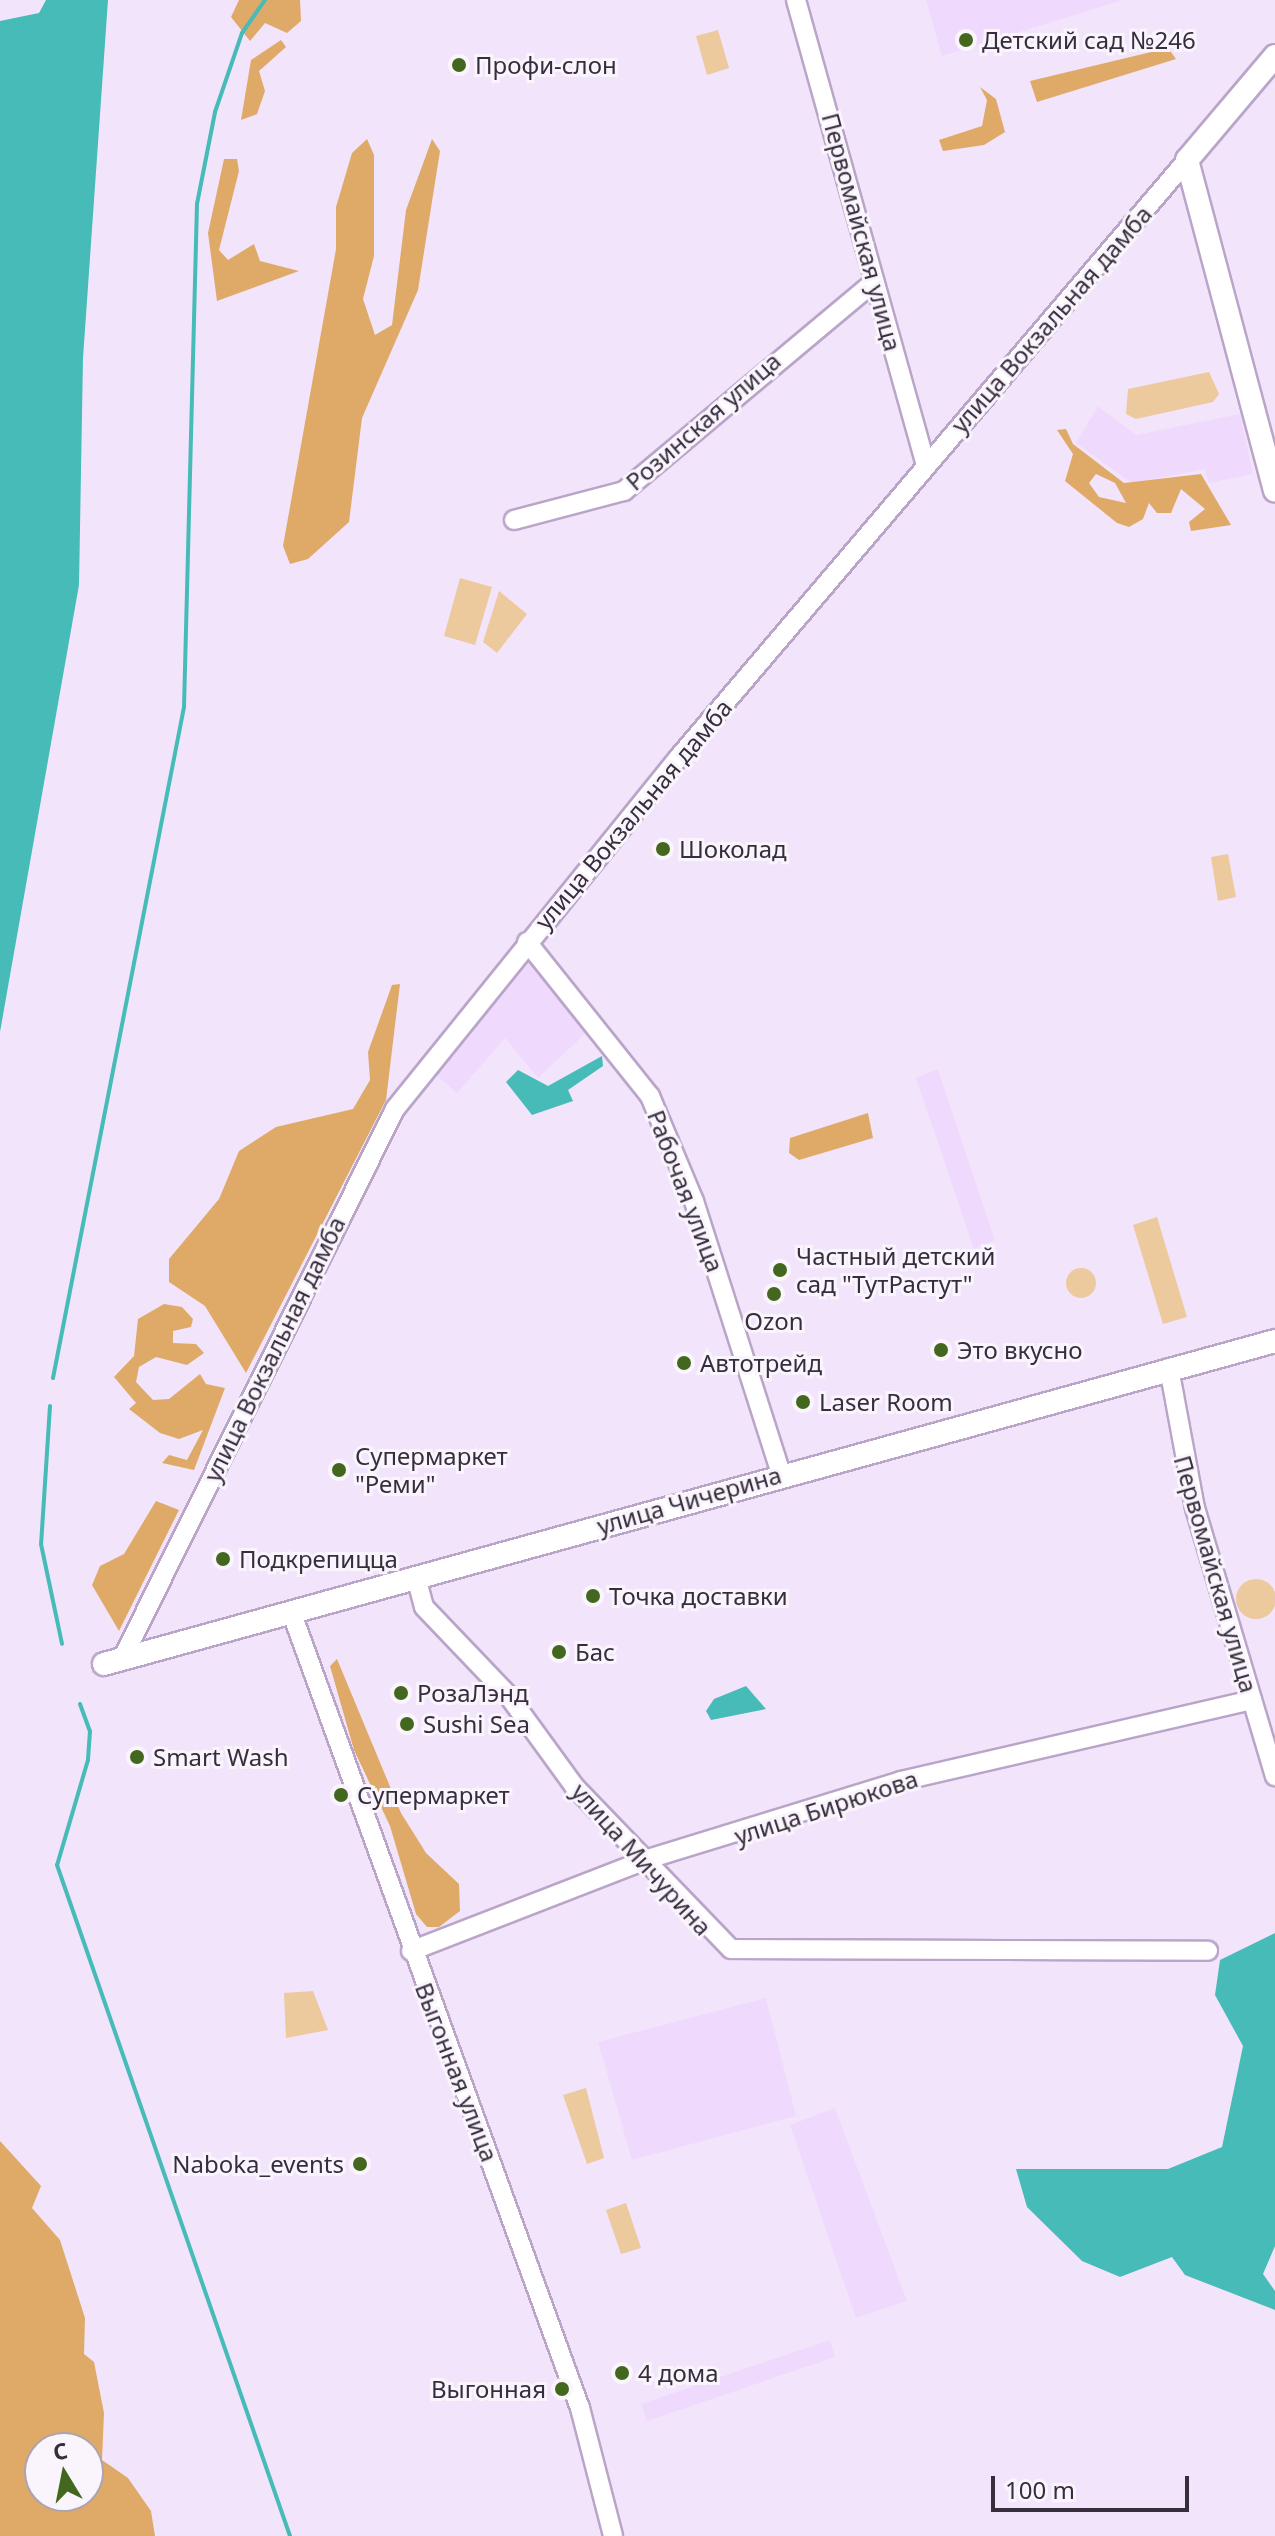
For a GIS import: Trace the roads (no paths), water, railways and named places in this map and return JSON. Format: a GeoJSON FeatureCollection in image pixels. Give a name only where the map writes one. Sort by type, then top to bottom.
{"type":"FeatureCollection","features":[{"type":"Feature","properties":{"kind":"main road","name":"улица Вокзальная дамба"},"geometry":{"type":"LineString","coordinates":[[1187,160],[1275,56]]}},
{"type":"Feature","properties":{"kind":"main road"},"geometry":{"type":"LineString","coordinates":[[1187,160],[1275,490]]}},
{"type":"Feature","properties":{"kind":"main road","name":"улица Чичерина"},"geometry":{"type":"LineString","coordinates":[[113,1662],[781,1474],[1275,1341]]}},
{"type":"Feature","properties":{"kind":"street","name":"Первомайская улица"},"geometry":{"type":"LineString","coordinates":[[796,0],[926,465]]}},
{"type":"Feature","properties":{"kind":"street","name":"улица Вокзальная дамба"},"geometry":{"type":"LineString","coordinates":[[113,1662],[395,1109],[527,942],[926,465],[1187,160]]}},
{"type":"Feature","properties":{"kind":"street","name":"Розинская улица"},"geometry":{"type":"LineString","coordinates":[[514,520],[624,491],[874,282]]}},
{"type":"Feature","properties":{"kind":"street","name":"Рабочая улица"},"geometry":{"type":"LineString","coordinates":[[527,942],[650,1096],[694,1201],[781,1474]]}},
{"type":"Feature","properties":{"kind":"street","name":"Первомайская улица"},"geometry":{"type":"LineString","coordinates":[[1169,1368],[1182,1458],[1275,1776]]}},
{"type":"Feature","properties":{"kind":"street","name":"улица Мичурина"},"geometry":{"type":"LineString","coordinates":[[416,1577],[424,1607],[508,1695],[574,1786],[648,1859],[697,1921],[731,1949],[1208,1951]]}},
{"type":"Feature","properties":{"kind":"street","name":"Выгонная улица"},"geometry":{"type":"LineString","coordinates":[[291,1611],[411,1951],[580,2408],[613,2536]]}},
{"type":"Feature","properties":{"kind":"street","name":"улица Бирюкова"},"geometry":{"type":"LineString","coordinates":[[411,1951],[648,1859],[914,1777],[1252,1700]]}},
{"type":"Feature","properties":{"kind":"waterway"},"geometry":{"type":"LineString","coordinates":[[53,1378],[184,707],[197,204],[215,112],[242,33],[265,0]]}},
{"type":"Feature","properties":{"kind":"waterway"},"geometry":{"type":"LineString","coordinates":[[50,1406],[41,1544],[62,1644]]}},
{"type":"Feature","properties":{"kind":"waterway"},"geometry":{"type":"LineString","coordinates":[[80,1704],[90,1731],[88,1760],[57,1865],[290,2536]]}},
{"type":"Feature","properties":{"kind":"place","name":"Детский сад №246"},"geometry":{"type":"Point","coordinates":[966,40]}},
{"type":"Feature","properties":{"kind":"place","name":"Профи-слон"},"geometry":{"type":"Point","coordinates":[459,65]}},
{"type":"Feature","properties":{"kind":"place","name":"Шоколад"},"geometry":{"type":"Point","coordinates":[663,849]}},
{"type":"Feature","properties":{"kind":"place","name":"Частный детский сад \"ТутРастут\""},"geometry":{"type":"Point","coordinates":[780,1270]}},
{"type":"Feature","properties":{"kind":"place","name":"Ozon"},"geometry":{"type":"Point","coordinates":[774,1294]}},
{"type":"Feature","properties":{"kind":"place","name":"Это вкусно"},"geometry":{"type":"Point","coordinates":[941,1350]}},
{"type":"Feature","properties":{"kind":"place","name":"Автотрейд"},"geometry":{"type":"Point","coordinates":[684,1363]}},
{"type":"Feature","properties":{"kind":"place","name":"Laser Room"},"geometry":{"type":"Point","coordinates":[803,1402]}},
{"type":"Feature","properties":{"kind":"place","name":"Супермаркет \"Реми\""},"geometry":{"type":"Point","coordinates":[339,1470]}},
{"type":"Feature","properties":{"kind":"place","name":"Подкрепицца"},"geometry":{"type":"Point","coordinates":[223,1559]}},
{"type":"Feature","properties":{"kind":"place","name":"Точка доставки"},"geometry":{"type":"Point","coordinates":[593,1596]}},
{"type":"Feature","properties":{"kind":"place","name":"Бас"},"geometry":{"type":"Point","coordinates":[559,1652]}},
{"type":"Feature","properties":{"kind":"place","name":"РозаЛэнд"},"geometry":{"type":"Point","coordinates":[401,1693]}},
{"type":"Feature","properties":{"kind":"place","name":"Sushi Sea"},"geometry":{"type":"Point","coordinates":[407,1724]}},
{"type":"Feature","properties":{"kind":"place","name":"Smart Wash"},"geometry":{"type":"Point","coordinates":[137,1757]}},
{"type":"Feature","properties":{"kind":"place","name":"Супермаркет"},"geometry":{"type":"Point","coordinates":[341,1795]}},
{"type":"Feature","properties":{"kind":"place","name":"Naboka_events"},"geometry":{"type":"Point","coordinates":[360,2164]}},
{"type":"Feature","properties":{"kind":"place","name":"4 дома"},"geometry":{"type":"Point","coordinates":[622,2373]}},
{"type":"Feature","properties":{"kind":"place","name":"Выгонная"},"geometry":{"type":"Point","coordinates":[562,2389]}}]}
